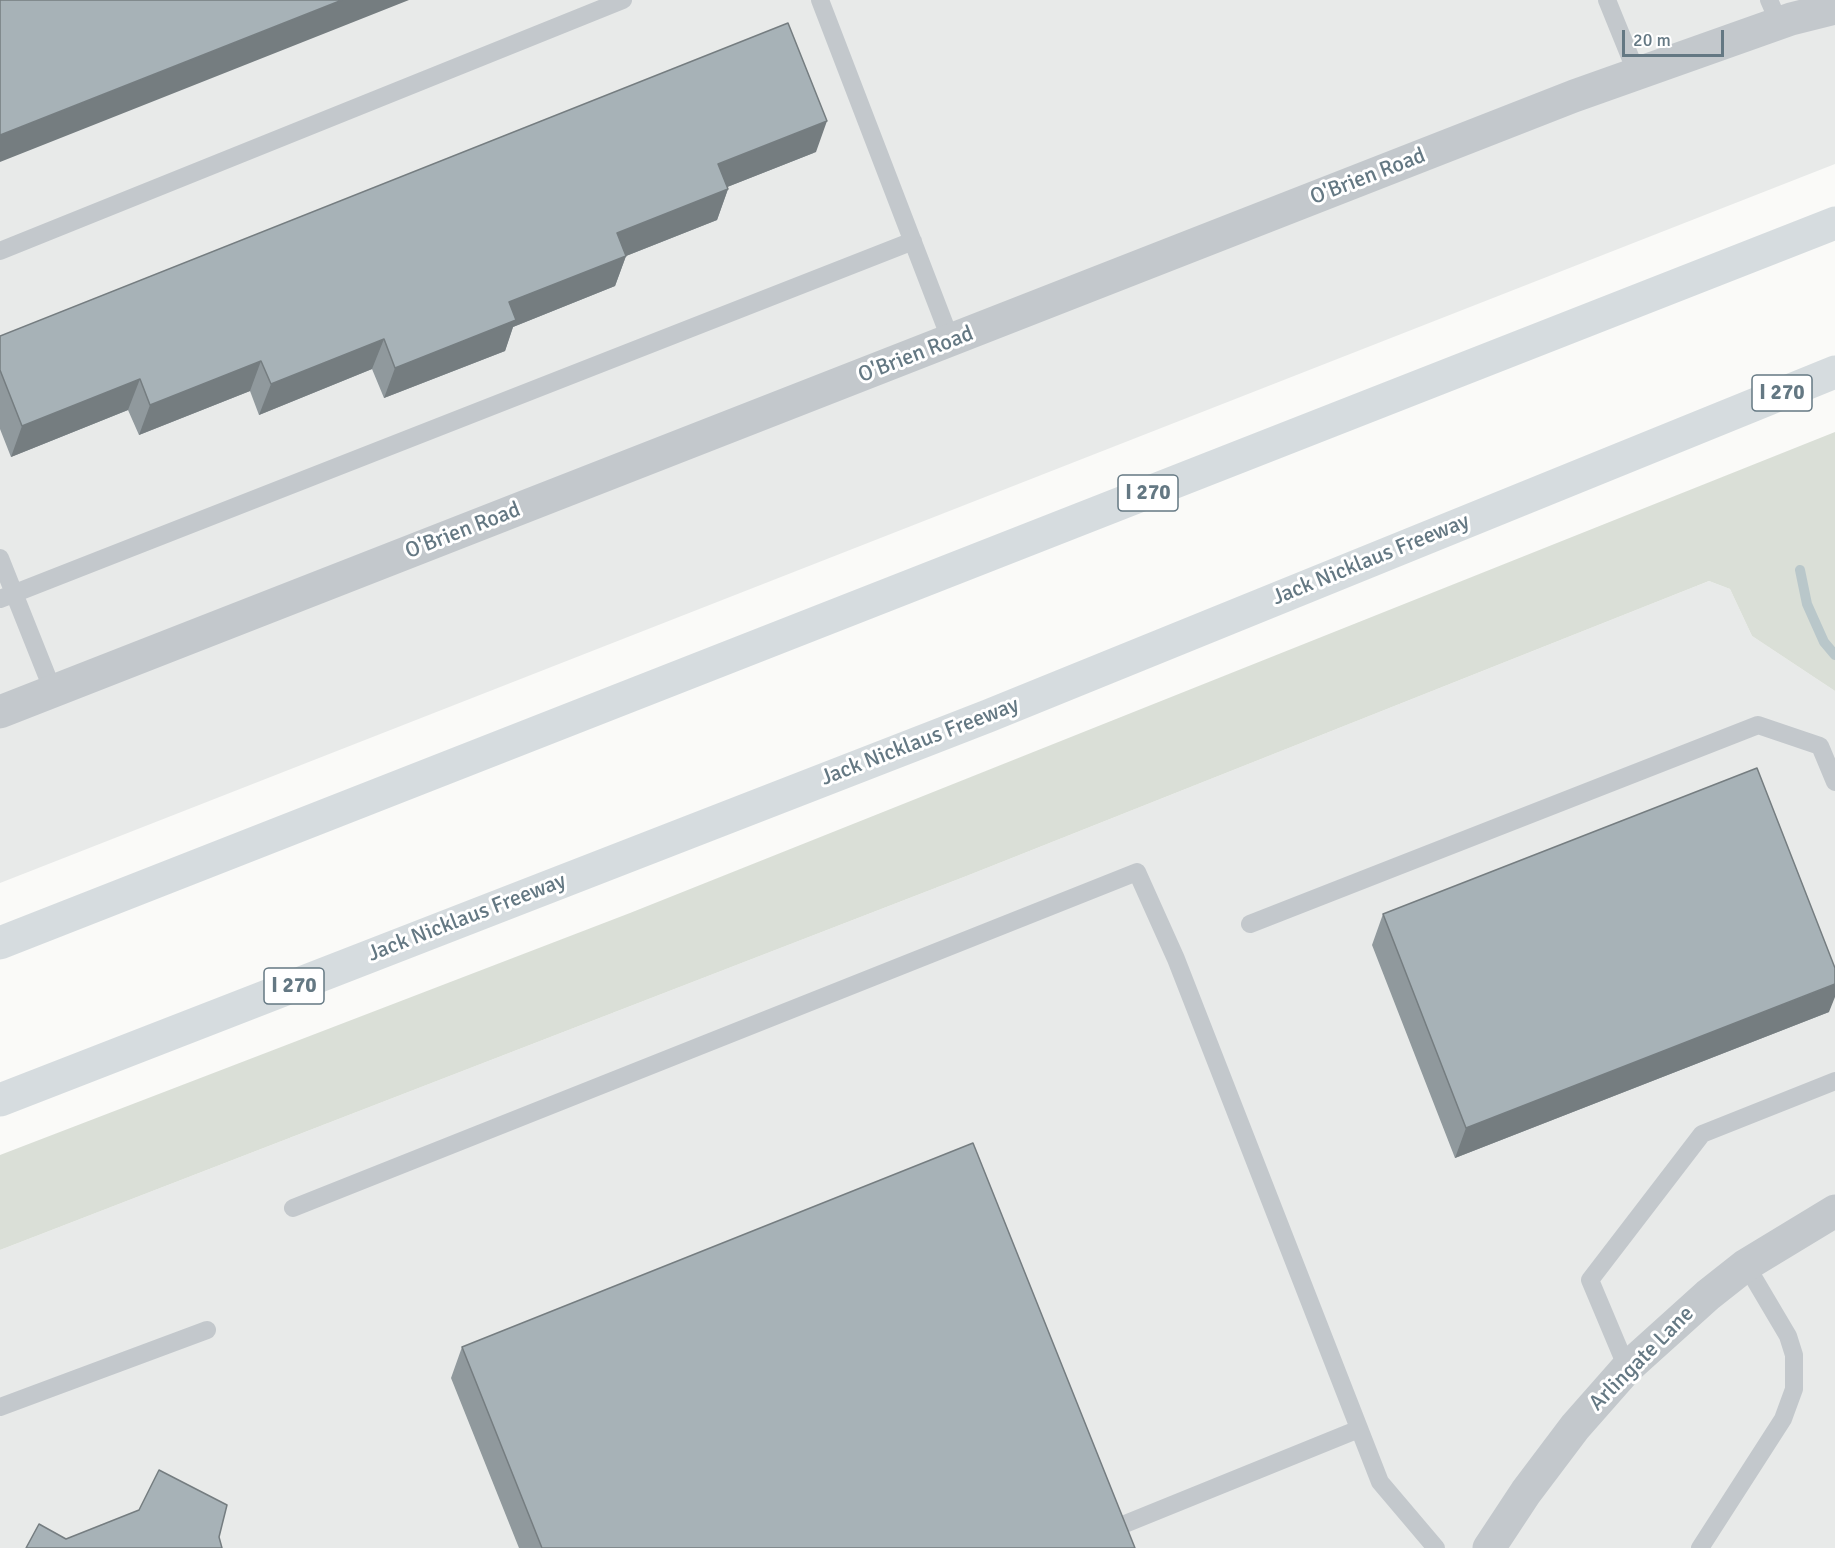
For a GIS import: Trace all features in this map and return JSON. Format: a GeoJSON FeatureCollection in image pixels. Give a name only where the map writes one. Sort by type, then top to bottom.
{"type":"FeatureCollection","features":[{"type":"Feature","properties":{"kind":"highway","name":"I 270"},"geometry":{"type":"LineString","coordinates":[[0,943],[1835,223]]}},
{"type":"Feature","properties":{"kind":"highway","name":"Jack Nicklaus Freeway"},"geometry":{"type":"LineString","coordinates":[[0,1100],[999,711],[1835,372]]}},
{"type":"Feature","properties":{"kind":"street","name":"O'Brien Road"},"geometry":{"type":"LineString","coordinates":[[0,712],[1637,74],[1774,11],[1835,8]]}},
{"type":"Feature","properties":{"kind":"street","name":"Arlingate Lane"},"geometry":{"type":"LineString","coordinates":[[1489,1548],[1540,1473],[1627,1368],[1708,1295],[1746,1265],[1835,1211]]}},
{"type":"Feature","properties":{"kind":"lane"},"geometry":{"type":"LineString","coordinates":[[0,251],[623,0]]}},
{"type":"Feature","properties":{"kind":"lane"},"geometry":{"type":"LineString","coordinates":[[820,0],[951,341]]}},
{"type":"Feature","properties":{"kind":"lane"},"geometry":{"type":"LineString","coordinates":[[1607,0],[1637,74]]}},
{"type":"Feature","properties":{"kind":"lane"},"geometry":{"type":"LineString","coordinates":[[7,596],[913,241]]}},
{"type":"Feature","properties":{"kind":"lane"},"geometry":{"type":"LineString","coordinates":[[0,558],[7,596],[53,691]]}},
{"type":"Feature","properties":{"kind":"lane"},"geometry":{"type":"LineString","coordinates":[[1250,924],[1758,725],[1820,746],[1835,782]]}},
{"type":"Feature","properties":{"kind":"lane"},"geometry":{"type":"LineString","coordinates":[[293,1208],[1137,872],[1176,959],[1380,1482],[1436,1548]]}},
{"type":"Feature","properties":{"kind":"lane"},"geometry":{"type":"LineString","coordinates":[[1627,1368],[1590,1280],[1702,1134],[1835,1081]]}},
{"type":"Feature","properties":{"kind":"lane"},"geometry":{"type":"LineString","coordinates":[[1700,1548],[1783,1419],[1794,1389],[1794,1355],[1788,1336],[1746,1265]]}},
{"type":"Feature","properties":{"kind":"lane"},"geometry":{"type":"LineString","coordinates":[[0,1407],[207,1330]]}},
{"type":"Feature","properties":{"kind":"lane"},"geometry":{"type":"LineString","coordinates":[[1123,1548],[1115,1528],[1359,1429]]}},
{"type":"Feature","properties":{"kind":"shaded area"},"geometry":{"type":"Polygon","coordinates":[[[0,0],[1835,0],[1835,164],[0,883],[0,0]]]}},
{"type":"Feature","properties":{"kind":"shaded area"},"geometry":{"type":"Polygon","coordinates":[[[1835,432],[1835,691],[1752,636],[1730,589],[1709,581],[969,875],[0,1250],[0,1155],[630,913],[1835,432]]]}},
{"type":"Feature","properties":{"kind":"shaded area"},"geometry":{"type":"Polygon","coordinates":[[[1709,581],[1730,589],[1752,636],[1835,691],[1835,1548],[0,1548],[0,1250],[969,875],[1709,581]]]}},
{"type":"Feature","properties":{"kind":"building"},"geometry":{"type":"Polygon","coordinates":[[[0,0],[342,0],[0,135],[0,0]]]}},
{"type":"Feature","properties":{"kind":"building"},"geometry":{"type":"Polygon","coordinates":[[[788,23],[827,121],[718,164],[728,189],[617,233],[626,256],[509,302],[516,320],[395,368],[384,339],[271,384],[261,361],[150,405],[140,379],[22,426],[0,370],[0,336],[788,23]]]}},
{"type":"Feature","properties":{"kind":"building"},"geometry":{"type":"Polygon","coordinates":[[[1757,768],[1835,968],[1835,984],[1466,1128],[1383,914],[1757,768]]]}},
{"type":"Feature","properties":{"kind":"building"},"geometry":{"type":"Polygon","coordinates":[[[973,1143],[1135,1548],[542,1548],[462,1347],[973,1143]]]}},
{"type":"Feature","properties":{"kind":"building"},"geometry":{"type":"Polygon","coordinates":[[[159,1470],[227,1505],[219,1537],[222,1548],[26,1548],[39,1524],[66,1539],[139,1510],[159,1470]]]}},
{"type":"Feature","properties":{"kind":"waterway"},"geometry":{"type":"LineString","coordinates":[[1800,570],[1807,604],[1824,642],[1835,655]]}}]}
